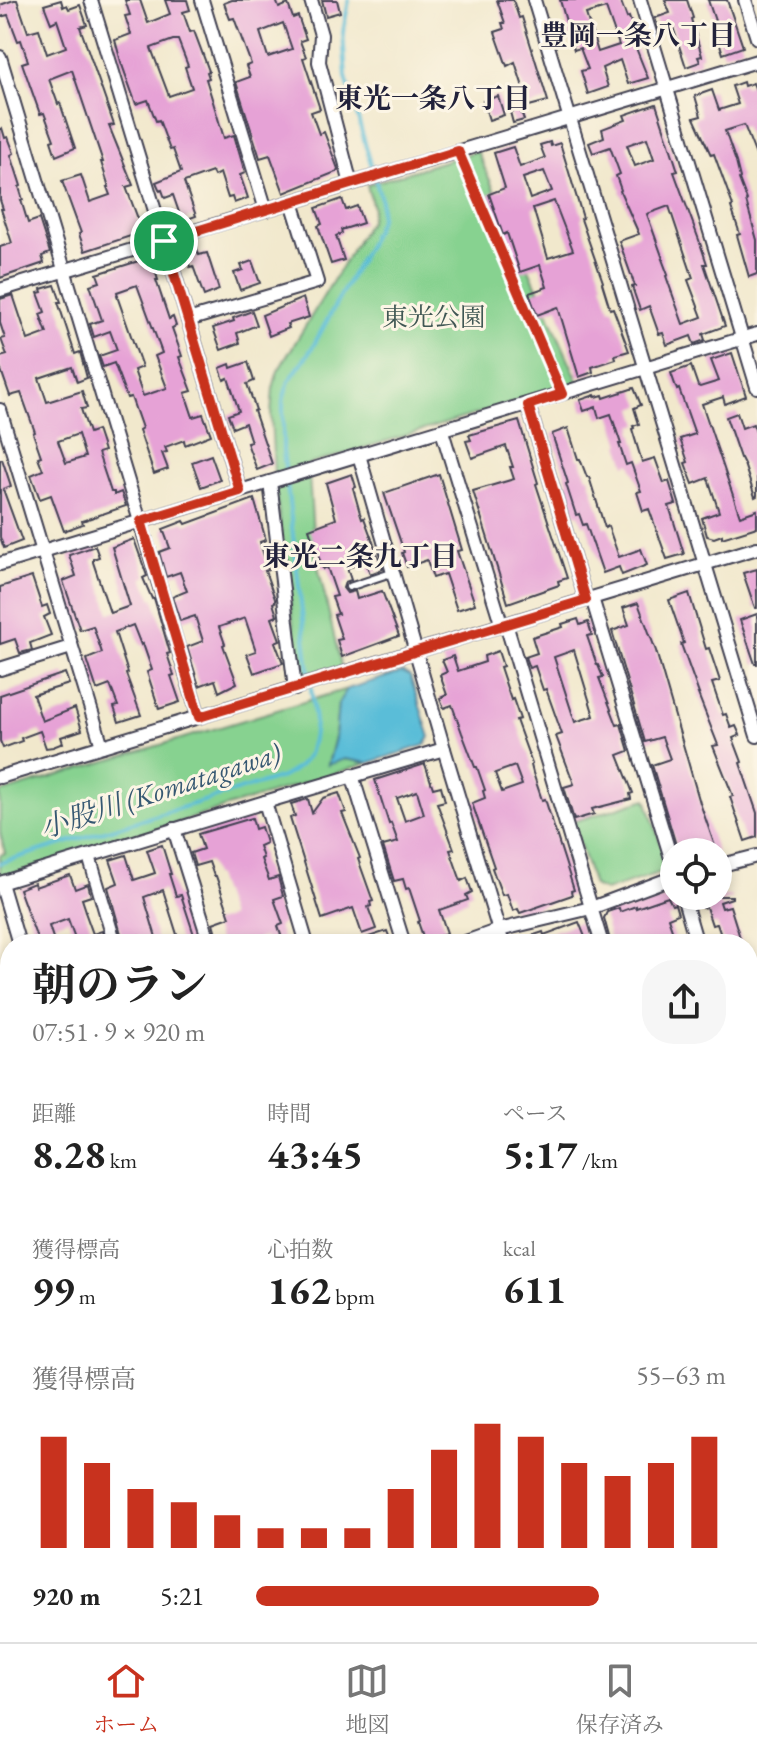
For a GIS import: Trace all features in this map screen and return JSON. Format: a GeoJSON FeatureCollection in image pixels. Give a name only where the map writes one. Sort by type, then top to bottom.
{"type":"FeatureCollection","features":[{"type":"Feature","properties":{"kind":"street"},"geometry":{"type":"LineString","coordinates":[[91,0],[240,491]]}},
{"type":"Feature","properties":{"kind":"street"},"geometry":{"type":"LineString","coordinates":[[202,0],[266,210]]}},
{"type":"Feature","properties":{"kind":"street"},"geometry":{"type":"LineString","coordinates":[[311,0],[321,35],[319,62],[358,182]]}},
{"type":"Feature","properties":{"kind":"street"},"geometry":{"type":"LineString","coordinates":[[534,0],[757,736]]}},
{"type":"Feature","properties":{"kind":"street"},"geometry":{"type":"LineString","coordinates":[[640,0],[757,387]]}},
{"type":"Feature","properties":{"kind":"street"},"geometry":{"type":"LineString","coordinates":[[745,0],[757,38]]}},
{"type":"Feature","properties":{"kind":"street"},"geometry":{"type":"LineString","coordinates":[[0,57],[199,717]]}},
{"type":"Feature","properties":{"kind":"street"},"geometry":{"type":"LineString","coordinates":[[0,290],[757,61]]}},
{"type":"Feature","properties":{"kind":"street"},"geometry":{"type":"LineString","coordinates":[[188,320],[317,282],[292,202]]}},
{"type":"Feature","properties":{"kind":"street"},"geometry":{"type":"LineString","coordinates":[[0,564],[757,334]]}},
{"type":"Feature","properties":{"kind":"street"},"geometry":{"type":"LineString","coordinates":[[528,405],[665,838]]}},
{"type":"Feature","properties":{"kind":"street"},"geometry":{"type":"LineString","coordinates":[[0,410],[102,746]]}},
{"type":"Feature","properties":{"kind":"street"},"geometry":{"type":"LineString","coordinates":[[442,431],[599,934]]}},
{"type":"Feature","properties":{"kind":"street"},"geometry":{"type":"LineString","coordinates":[[359,455],[500,934]]}},
{"type":"Feature","properties":{"kind":"street"},"geometry":{"type":"LineString","coordinates":[[273,481],[300,687]]}},
{"type":"Feature","properties":{"kind":"street"},"geometry":{"type":"LineString","coordinates":[[0,777],[757,548]]}},
{"type":"Feature","properties":{"kind":"street"},"geometry":{"type":"LineString","coordinates":[[0,669],[71,647]]}},
{"type":"Feature","properties":{"kind":"street"},"geometry":{"type":"LineString","coordinates":[[16,934],[0,883],[444,749]]}},
{"type":"Feature","properties":{"kind":"street"},"geometry":{"type":"LineString","coordinates":[[352,775],[401,934]]}},
{"type":"Feature","properties":{"kind":"street"},"geometry":{"type":"LineString","coordinates":[[265,802],[304,934]]}},
{"type":"Feature","properties":{"kind":"street"},"geometry":{"type":"LineString","coordinates":[[174,829],[207,934]]}},
{"type":"Feature","properties":{"kind":"street"},"geometry":{"type":"LineString","coordinates":[[89,856],[112,934]]}},
{"type":"Feature","properties":{"kind":"street"},"geometry":{"type":"LineString","coordinates":[[732,862],[757,856]]}},
{"type":"Feature","properties":{"kind":"street"},"geometry":{"type":"LineString","coordinates":[[488,934],[591,908],[660,882]]}},
{"type":"Feature","properties":{"kind":"street"},"geometry":{"type":"LineString","coordinates":[[687,910],[694,934]]}},
{"type":"Feature","properties":{"kind":"lane"},"geometry":{"type":"LineString","coordinates":[[458,151],[562,394]]}},
{"type":"Feature","properties":{"kind":"lane"},"geometry":{"type":"LineString","coordinates":[[349,587],[394,572]]}},
{"type":"Feature","properties":{"kind":"green space","name":"東光公園"},"geometry":{"type":"Polygon","coordinates":[[[477,151],[579,383],[274,475],[271,415],[278,371],[370,220],[373,208],[367,185],[477,151]]]}},
{"type":"Feature","properties":{"kind":"green space"},"geometry":{"type":"Polygon","coordinates":[[[309,475],[314,549],[342,670],[301,683],[275,485],[309,475]]]}},
{"type":"Feature","properties":{"kind":"green space"},"geometry":{"type":"Polygon","coordinates":[[[347,689],[338,704],[335,737],[328,764],[345,759],[368,763],[0,878],[0,855],[5,853],[0,833],[0,793],[347,689]]]}},
{"type":"Feature","properties":{"kind":"green space"},"geometry":{"type":"Polygon","coordinates":[[[646,799],[660,842],[660,873],[605,891],[593,886],[573,822],[646,799]]]}},
{"type":"Feature","properties":{"kind":"water"},"geometry":{"type":"Polygon","coordinates":[[[402,672],[410,676],[430,737],[425,745],[368,763],[345,759],[328,765],[335,738],[338,704],[347,689],[402,672]]]}},
{"type":"Feature","properties":{"kind":"building"},"geometry":{"type":"Polygon","coordinates":[[[17,0],[28,32],[39,29],[47,54],[66,47],[57,20],[51,23],[44,5],[61,0],[63,7],[67,5],[69,9],[80,5],[87,25],[80,27],[114,125],[109,126],[133,185],[126,187],[143,232],[85,251],[62,181],[81,175],[90,202],[110,195],[103,162],[72,70],[49,79],[75,148],[56,156],[51,141],[54,140],[44,113],[40,114],[22,63],[28,61],[21,40],[18,41],[8,15],[0,17],[0,5],[17,0]]]}},
{"type":"Feature","properties":{"kind":"building"},"geometry":{"type":"Polygon","coordinates":[[[125,0],[140,0],[148,23],[170,14],[165,0],[187,0],[190,10],[183,12],[190,32],[194,31],[209,71],[209,78],[206,79],[224,138],[234,135],[245,173],[240,175],[248,198],[234,203],[232,197],[228,198],[220,173],[214,176],[212,172],[184,182],[196,216],[182,221],[173,195],[165,198],[160,191],[156,182],[181,172],[148,100],[136,104],[121,62],[115,40],[131,34],[125,16],[130,15],[125,0]],[[178,40],[151,48],[169,96],[192,88],[178,40]]]}},
{"type":"Feature","properties":{"kind":"building"},"geometry":{"type":"Polygon","coordinates":[[[232,0],[276,0],[279,8],[288,4],[293,18],[298,16],[306,39],[300,41],[306,57],[303,58],[320,109],[311,112],[319,134],[324,132],[338,169],[336,172],[284,193],[270,155],[260,158],[236,82],[250,77],[246,66],[251,64],[234,18],[230,19],[224,3],[232,0]],[[283,23],[260,32],[268,57],[292,49],[283,23]]]}},
{"type":"Feature","properties":{"kind":"building"},"geometry":{"type":"Polygon","coordinates":[[[322,0],[337,0],[340,12],[326,16],[322,0]]]}},
{"type":"Feature","properties":{"kind":"building"},"geometry":{"type":"Polygon","coordinates":[[[497,0],[513,0],[519,18],[522,17],[548,101],[529,106],[515,62],[507,66],[495,32],[504,29],[502,23],[505,23],[497,0]]]}},
{"type":"Feature","properties":{"kind":"building"},"geometry":{"type":"Polygon","coordinates":[[[560,0],[622,0],[634,31],[630,33],[648,78],[628,84],[620,60],[602,68],[608,87],[588,94],[581,71],[588,69],[580,48],[574,50],[560,0]],[[606,8],[586,14],[598,52],[619,45],[606,8]]]}},
{"type":"Feature","properties":{"kind":"building"},"geometry":{"type":"Polygon","coordinates":[[[665,0],[687,0],[702,56],[698,57],[700,62],[686,67],[672,24],[658,29],[655,18],[670,13],[665,0]]]}},
{"type":"Feature","properties":{"kind":"building"},"geometry":{"type":"Polygon","coordinates":[[[708,0],[727,0],[743,47],[723,54],[708,0]]]}},
{"type":"Feature","properties":{"kind":"building"},"geometry":{"type":"Polygon","coordinates":[[[743,82],[744,86],[753,83],[757,93],[757,158],[744,125],[725,131],[757,240],[757,274],[749,277],[737,235],[740,234],[733,206],[714,154],[711,155],[694,118],[701,116],[695,96],[712,90],[719,110],[738,104],[732,86],[743,82]]]}},
{"type":"Feature","properties":{"kind":"building"},"geometry":{"type":"Polygon","coordinates":[[[498,96],[504,115],[489,120],[483,101],[498,96]]]}},
{"type":"Feature","properties":{"kind":"building"},"geometry":{"type":"Polygon","coordinates":[[[656,104],[678,171],[674,172],[707,264],[704,264],[725,326],[703,334],[705,340],[694,344],[691,336],[667,345],[663,333],[659,334],[649,306],[640,310],[632,287],[635,286],[619,241],[639,234],[620,191],[616,176],[620,174],[610,147],[593,153],[589,143],[604,137],[602,129],[626,120],[624,115],[656,104]],[[647,138],[627,145],[635,166],[654,159],[647,138]],[[669,206],[647,214],[683,324],[702,317],[688,280],[693,278],[669,206]]]}},
{"type":"Feature","properties":{"kind":"building"},"geometry":{"type":"Polygon","coordinates":[[[520,109],[524,120],[513,123],[510,112],[520,109]]]}},
{"type":"Feature","properties":{"kind":"building"},"geometry":{"type":"Polygon","coordinates":[[[2,128],[14,153],[11,155],[28,223],[39,219],[50,253],[42,256],[44,263],[0,278],[0,247],[12,243],[0,200],[2,128]]]}},
{"type":"Feature","properties":{"kind":"building"},"geometry":{"type":"Polygon","coordinates":[[[560,143],[610,309],[613,308],[629,351],[615,355],[616,359],[592,367],[593,372],[579,377],[558,307],[537,315],[529,293],[547,287],[540,265],[520,272],[489,194],[505,188],[494,153],[513,147],[520,167],[545,158],[540,145],[560,143]],[[544,171],[523,178],[530,199],[552,191],[544,171]],[[554,201],[533,208],[548,258],[573,250],[554,201]]]}},
{"type":"Feature","properties":{"kind":"building"},"geometry":{"type":"Polygon","coordinates":[[[342,199],[346,210],[357,206],[363,223],[341,230],[342,233],[336,236],[344,260],[331,264],[318,226],[322,224],[316,208],[342,199]]]}},
{"type":"Feature","properties":{"kind":"building"},"geometry":{"type":"Polygon","coordinates":[[[195,243],[199,255],[207,253],[219,290],[204,296],[184,249],[195,243]]]}},
{"type":"Feature","properties":{"kind":"building"},"geometry":{"type":"Polygon","coordinates":[[[145,259],[147,266],[153,264],[169,319],[173,317],[176,326],[172,328],[192,391],[185,393],[193,417],[203,414],[211,435],[185,445],[184,440],[165,447],[167,452],[162,453],[168,469],[154,474],[131,397],[127,398],[114,363],[103,367],[99,356],[117,350],[110,331],[94,337],[90,324],[102,320],[90,285],[100,282],[97,274],[145,259]],[[137,285],[117,292],[142,367],[134,370],[143,396],[167,388],[155,356],[162,353],[137,285]]]}},
{"type":"Feature","properties":{"kind":"building"},"geometry":{"type":"Polygon","coordinates":[[[252,261],[260,283],[240,290],[234,273],[243,270],[241,265],[252,261]]]}},
{"type":"Feature","properties":{"kind":"building"},"geometry":{"type":"Polygon","coordinates":[[[55,285],[75,354],[80,352],[87,378],[77,382],[72,367],[39,378],[47,402],[82,391],[87,408],[81,409],[89,433],[97,430],[104,451],[98,453],[111,492],[114,495],[121,492],[126,506],[82,521],[83,524],[64,531],[51,495],[40,499],[31,475],[43,470],[35,432],[21,393],[10,396],[0,367],[0,357],[7,355],[1,339],[5,338],[0,323],[0,299],[13,295],[28,340],[47,333],[40,314],[45,312],[38,293],[42,292],[41,289],[55,285]],[[78,434],[58,441],[66,463],[85,457],[78,434]]]}},
{"type":"Feature","properties":{"kind":"building"},"geometry":{"type":"Polygon","coordinates":[[[303,298],[309,317],[287,324],[289,328],[269,336],[262,315],[303,298]]]}},
{"type":"Feature","properties":{"kind":"building"},"geometry":{"type":"Polygon","coordinates":[[[252,311],[257,325],[237,333],[240,343],[221,350],[213,328],[252,311]]]}},
{"type":"Feature","properties":{"kind":"building"},"geometry":{"type":"Polygon","coordinates":[[[732,353],[746,396],[725,404],[723,397],[702,404],[740,516],[757,510],[757,527],[714,538],[707,536],[702,518],[719,512],[708,478],[693,484],[685,463],[688,462],[680,439],[695,434],[671,373],[691,366],[698,386],[719,381],[711,360],[732,353]]]}},
{"type":"Feature","properties":{"kind":"building"},"geometry":{"type":"Polygon","coordinates":[[[248,362],[254,381],[247,384],[272,464],[257,470],[247,443],[251,442],[245,423],[233,428],[228,415],[239,411],[228,378],[224,380],[220,368],[248,362]]]}},
{"type":"Feature","properties":{"kind":"building"},"geometry":{"type":"Polygon","coordinates":[[[634,388],[641,405],[634,408],[639,424],[632,429],[642,462],[655,458],[664,483],[669,481],[676,504],[669,506],[684,554],[667,559],[649,509],[643,511],[637,492],[641,491],[631,463],[626,465],[611,414],[599,418],[596,407],[584,411],[580,400],[595,395],[603,395],[604,398],[634,388]]]}},
{"type":"Feature","properties":{"kind":"building"},"geometry":{"type":"Polygon","coordinates":[[[737,413],[742,428],[753,424],[757,435],[755,497],[726,417],[737,413]]]}},
{"type":"Feature","properties":{"kind":"building"},"geometry":{"type":"Polygon","coordinates":[[[519,421],[567,578],[558,581],[559,585],[508,603],[473,491],[514,479],[510,467],[513,467],[506,446],[472,458],[466,441],[471,440],[469,435],[519,421]]]}},
{"type":"Feature","properties":{"kind":"building"},"geometry":{"type":"Polygon","coordinates":[[[568,428],[619,557],[641,549],[647,565],[622,575],[619,567],[603,573],[586,524],[583,525],[579,514],[576,515],[552,434],[568,428]]]}},
{"type":"Feature","properties":{"kind":"building"},"geometry":{"type":"Polygon","coordinates":[[[211,455],[220,480],[201,487],[192,462],[211,455]]]}},
{"type":"Feature","properties":{"kind":"building"},"geometry":{"type":"Polygon","coordinates":[[[0,459],[11,486],[3,489],[22,541],[4,548],[0,537],[0,459]]]}},
{"type":"Feature","properties":{"kind":"building"},"geometry":{"type":"Polygon","coordinates":[[[352,474],[360,513],[383,569],[370,574],[366,562],[347,568],[351,580],[345,582],[343,588],[347,593],[355,591],[357,599],[382,591],[399,636],[342,657],[337,640],[342,639],[334,615],[338,614],[332,597],[337,596],[327,567],[323,569],[309,529],[336,519],[326,483],[352,474]]]}},
{"type":"Feature","properties":{"kind":"building"},"geometry":{"type":"Polygon","coordinates":[[[439,474],[462,550],[457,551],[475,604],[457,610],[445,574],[433,578],[427,560],[407,567],[384,493],[439,474]]]}},
{"type":"Feature","properties":{"kind":"building"},"geometry":{"type":"Polygon","coordinates":[[[254,499],[266,540],[260,542],[268,570],[265,571],[275,599],[273,603],[277,616],[272,618],[280,640],[275,642],[283,663],[254,673],[247,654],[256,651],[245,618],[219,627],[237,683],[219,692],[215,680],[199,686],[187,647],[203,641],[195,616],[180,621],[172,597],[187,591],[180,572],[166,577],[159,552],[170,548],[163,529],[184,521],[186,524],[254,499]]]}},
{"type":"Feature","properties":{"kind":"building"},"geometry":{"type":"Polygon","coordinates":[[[134,539],[147,576],[143,578],[154,598],[170,653],[167,654],[174,675],[171,676],[180,702],[159,709],[147,672],[152,670],[133,625],[115,632],[141,715],[119,722],[114,707],[118,706],[110,685],[97,690],[87,659],[102,653],[93,626],[80,630],[63,581],[76,576],[69,555],[95,546],[99,557],[93,562],[110,613],[130,606],[112,547],[134,539]]]}},
{"type":"Feature","properties":{"kind":"building"},"geometry":{"type":"Polygon","coordinates":[[[757,569],[757,608],[755,608],[743,573],[757,569]]]}},
{"type":"Feature","properties":{"kind":"building"},"geometry":{"type":"Polygon","coordinates":[[[32,577],[42,607],[47,605],[50,614],[44,617],[51,635],[30,643],[32,650],[20,653],[15,639],[0,644],[0,587],[32,577]]]}},
{"type":"Feature","properties":{"kind":"building"},"geometry":{"type":"Polygon","coordinates":[[[689,593],[706,649],[709,648],[720,681],[712,683],[723,715],[726,714],[731,728],[736,726],[740,735],[733,738],[757,813],[757,837],[745,841],[730,797],[733,796],[713,746],[718,745],[681,644],[684,643],[669,600],[689,593]]]}},
{"type":"Feature","properties":{"kind":"building"},"geometry":{"type":"Polygon","coordinates":[[[638,603],[656,651],[712,838],[674,838],[652,765],[670,759],[662,737],[645,742],[612,631],[629,625],[623,608],[638,603]]]}},
{"type":"Feature","properties":{"kind":"building"},"geometry":{"type":"Polygon","coordinates":[[[757,614],[757,664],[755,664],[740,620],[757,614]]]}},
{"type":"Feature","properties":{"kind":"building"},"geometry":{"type":"Polygon","coordinates":[[[578,619],[580,625],[588,622],[592,635],[587,636],[603,677],[599,678],[617,725],[621,724],[629,751],[618,755],[633,793],[630,794],[631,799],[592,809],[594,814],[574,820],[564,787],[574,784],[556,736],[562,734],[535,666],[529,668],[525,657],[537,653],[532,637],[563,627],[562,624],[578,619]],[[574,650],[554,657],[575,722],[594,716],[574,650]]]}},
{"type":"Feature","properties":{"kind":"building"},"geometry":{"type":"Polygon","coordinates":[[[498,651],[503,666],[500,667],[520,719],[516,720],[574,890],[571,891],[572,895],[520,913],[518,909],[513,911],[507,894],[502,895],[472,803],[485,798],[477,767],[452,705],[444,708],[440,698],[447,695],[440,675],[447,672],[442,660],[453,656],[458,671],[485,662],[484,656],[498,651]],[[515,766],[495,773],[502,792],[522,785],[515,766]]]}},
{"type":"Feature","properties":{"kind":"building"},"geometry":{"type":"Polygon","coordinates":[[[65,673],[69,684],[33,695],[42,721],[75,708],[82,730],[61,737],[63,743],[53,747],[46,748],[40,731],[3,748],[0,741],[0,695],[65,673]]]}},
{"type":"Feature","properties":{"kind":"building"},"geometry":{"type":"Polygon","coordinates":[[[425,764],[433,788],[441,786],[445,801],[437,803],[454,849],[450,850],[461,881],[467,878],[472,892],[466,895],[468,900],[439,910],[447,933],[422,934],[409,888],[406,889],[403,879],[394,881],[383,846],[398,842],[375,780],[425,764]],[[417,791],[397,798],[405,821],[424,814],[417,791]]]}},
{"type":"Feature","properties":{"kind":"building"},"geometry":{"type":"Polygon","coordinates":[[[339,793],[346,812],[342,813],[373,901],[368,907],[376,929],[362,934],[353,908],[322,919],[290,818],[295,816],[291,804],[308,799],[312,813],[323,798],[339,793]]]}},
{"type":"Feature","properties":{"kind":"building"},"geometry":{"type":"Polygon","coordinates":[[[252,818],[255,829],[261,827],[266,843],[259,846],[261,859],[269,880],[278,877],[283,896],[274,899],[283,924],[278,926],[281,934],[216,934],[213,923],[230,917],[209,862],[195,866],[191,853],[203,849],[198,834],[252,818]]]}},
{"type":"Feature","properties":{"kind":"building"},"geometry":{"type":"Polygon","coordinates":[[[162,845],[176,896],[181,895],[194,934],[177,934],[163,890],[144,897],[155,934],[121,934],[108,887],[118,883],[110,860],[126,855],[134,880],[155,873],[147,850],[162,845]]]}},
{"type":"Feature","properties":{"kind":"building"},"geometry":{"type":"Polygon","coordinates":[[[70,875],[75,889],[88,884],[91,896],[82,899],[93,934],[73,934],[68,919],[49,926],[52,934],[35,934],[19,889],[34,883],[35,887],[70,875]]]}},
{"type":"Feature","properties":{"kind":"building"},"geometry":{"type":"Polygon","coordinates":[[[660,900],[660,910],[677,910],[678,914],[668,918],[674,934],[608,934],[604,918],[607,912],[619,908],[620,912],[660,900]]]}},
{"type":"Feature","properties":{"kind":"building"},"geometry":{"type":"Polygon","coordinates":[[[707,910],[731,910],[739,934],[720,934],[717,924],[712,925],[707,910]]]}},
{"type":"Feature","properties":{"kind":"building"},"geometry":{"type":"Polygon","coordinates":[[[579,922],[584,934],[547,934],[579,922]]]}},
{"type":"Feature","properties":{"kind":"waterway","name":"小股川 (Komatagawa)"},"geometry":{"type":"LineString","coordinates":[[0,863],[282,777],[304,761],[311,748],[315,722],[283,451],[283,400],[289,381],[311,350],[380,219],[381,199],[346,77],[343,32],[349,0]]}},
{"type":"Feature","properties":{"kind":"district","name":"豊岡一条八丁目"},"geometry":{"type":"Point","coordinates":[638,35]}},
{"type":"Feature","properties":{"kind":"district","name":"東光一条八丁目"},"geometry":{"type":"Point","coordinates":[433,98]}},
{"type":"Feature","properties":{"kind":"district","name":"東光二条九丁目"},"geometry":{"type":"Point","coordinates":[360,556]}},
{"type":"Feature","properties":{"kind":"route"},"geometry":{"type":"LineString","coordinates":[[458,151],[562,394],[528,405],[586,600],[199,717],[141,521],[240,491],[164,241],[458,151]]}}]}
